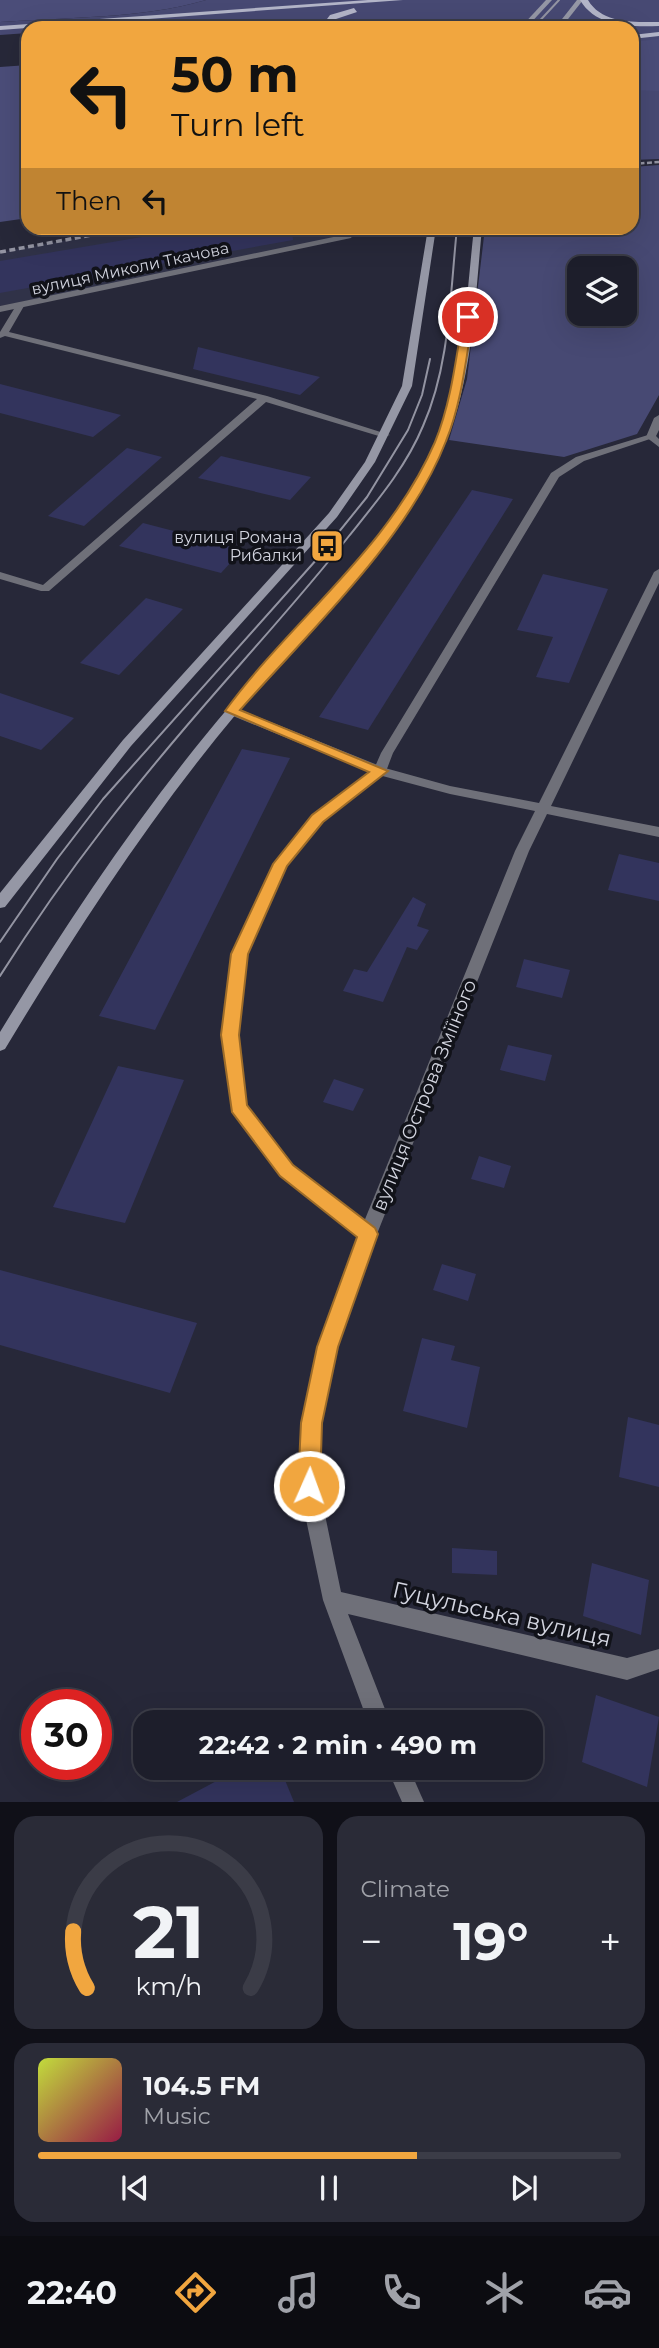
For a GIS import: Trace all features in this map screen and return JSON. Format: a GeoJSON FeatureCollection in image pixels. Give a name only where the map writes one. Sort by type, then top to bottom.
{"type":"FeatureCollection","features":[{"type":"Feature","properties":{"kind":"main road"},"geometry":{"type":"LineString","coordinates":[[382,0],[388,1]]}},
{"type":"Feature","properties":{"kind":"main road"},"geometry":{"type":"LineString","coordinates":[[107,21],[399,0]]}},
{"type":"Feature","properties":{"kind":"main road"},"geometry":{"type":"LineString","coordinates":[[530,21],[549,0]]}},
{"type":"Feature","properties":{"kind":"main road"},"geometry":{"type":"LineString","coordinates":[[564,21],[582,0],[587,9],[605,18],[632,21]]}},
{"type":"Feature","properties":{"kind":"main road"},"geometry":{"type":"LineString","coordinates":[[330,21],[333,17],[388,1]]}},
{"type":"Feature","properties":{"kind":"main road"},"geometry":{"type":"LineString","coordinates":[[122,20],[216,2]]}},
{"type":"Feature","properties":{"kind":"main road"},"geometry":{"type":"LineString","coordinates":[[122,20],[136,21]]}},
{"type":"Feature","properties":{"kind":"main road"},"geometry":{"type":"LineString","coordinates":[[639,22],[659,24]]}},
{"type":"Feature","properties":{"kind":"main road"},"geometry":{"type":"LineString","coordinates":[[0,28],[21,27]]}},
{"type":"Feature","properties":{"kind":"main road"},"geometry":{"type":"LineString","coordinates":[[639,36],[659,34]]}},
{"type":"Feature","properties":{"kind":"main road"},"geometry":{"type":"LineString","coordinates":[[0,903],[127,743],[333,515],[385,435],[407,386],[431,235]]}},
{"type":"Feature","properties":{"kind":"main road"},"geometry":{"type":"LineString","coordinates":[[0,1045],[124,849],[232,711],[361,564],[413,498],[441,440],[453,401],[465,339],[477,235]]}},
{"type":"Feature","properties":{"kind":"street","name":"вулиця Миколи Ткачова"},"geometry":{"type":"LineString","coordinates":[[0,309],[348,236]]}},
{"type":"Feature","properties":{"kind":"street"},"geometry":{"type":"LineString","coordinates":[[20,306],[2,334],[264,398],[385,435]]}},
{"type":"Feature","properties":{"kind":"street"},"geometry":{"type":"LineString","coordinates":[[0,575],[46,589],[264,398]]}},
{"type":"Feature","properties":{"kind":"street"},"geometry":{"type":"LineString","coordinates":[[368,1234],[287,1171],[238,1107],[230,1035],[240,954],[280,864],[317,818],[380,771],[387,753],[555,475],[580,459],[655,441],[659,418]]}},
{"type":"Feature","properties":{"kind":"street","name":"вулиця Острова Зміїного"},"geometry":{"type":"LineString","coordinates":[[374,1710],[333,1600],[309,1486],[312,1423],[327,1347],[368,1234],[543,808],[659,572]]}},
{"type":"Feature","properties":{"kind":"street"},"geometry":{"type":"LineString","coordinates":[[232,711],[380,771],[450,790],[659,832]]}},
{"type":"Feature","properties":{"kind":"street","name":"Гуцульська вулиця"},"geometry":{"type":"LineString","coordinates":[[333,1600],[627,1669],[659,1660]]}},
{"type":"Feature","properties":{"kind":"street"},"geometry":{"type":"LineString","coordinates":[[403,1780],[413,1802]]}},
{"type":"Feature","properties":{"kind":"shaded area"},"geometry":{"type":"Polygon","coordinates":[[[0,0],[206,0],[130,14],[0,22],[0,0]]]}},
{"type":"Feature","properties":{"kind":"shaded area"},"geometry":{"type":"Polygon","coordinates":[[[206,0],[659,0],[659,159],[639,160],[639,21],[21,21],[21,34],[0,35],[0,22],[130,14],[206,0]]]}},
{"type":"Feature","properties":{"kind":"shaded area"},"geometry":{"type":"Polygon","coordinates":[[[659,39],[659,91],[639,90],[639,41],[659,39]]]}},
{"type":"Feature","properties":{"kind":"shaded area"},"geometry":{"type":"Polygon","coordinates":[[[21,66],[21,219],[0,222],[0,67],[21,66]]]}},
{"type":"Feature","properties":{"kind":"shaded area"},"geometry":{"type":"Polygon","coordinates":[[[659,165],[659,395],[637,434],[564,457],[449,440],[467,379],[484,235],[639,235],[639,166],[659,165]]]}},
{"type":"Feature","properties":{"kind":"shaded area"},"geometry":{"type":"Polygon","coordinates":[[[96,235],[360,235],[0,306],[0,252],[96,235]]]}},
{"type":"Feature","properties":{"kind":"building"},"geometry":{"type":"Polygon","coordinates":[[[154,235],[293,235],[293,240],[0,293],[0,261],[154,235]]]}},
{"type":"Feature","properties":{"kind":"building"},"geometry":{"type":"Polygon","coordinates":[[[198,347],[320,377],[300,395],[193,369],[198,347]]]}},
{"type":"Feature","properties":{"kind":"building"},"geometry":{"type":"Polygon","coordinates":[[[0,384],[121,415],[93,437],[0,413],[0,384]]]}},
{"type":"Feature","properties":{"kind":"building"},"geometry":{"type":"Polygon","coordinates":[[[127,448],[162,457],[84,526],[48,516],[127,448]]]}},
{"type":"Feature","properties":{"kind":"building"},"geometry":{"type":"Polygon","coordinates":[[[221,456],[311,477],[290,500],[198,478],[221,456]]]}},
{"type":"Feature","properties":{"kind":"building"},"geometry":{"type":"Polygon","coordinates":[[[472,490],[513,499],[368,730],[319,717],[472,490]]]}},
{"type":"Feature","properties":{"kind":"building"},"geometry":{"type":"Polygon","coordinates":[[[143,523],[243,549],[221,573],[119,546],[143,523]]]}},
{"type":"Feature","properties":{"kind":"building"},"geometry":{"type":"Polygon","coordinates":[[[543,574],[608,589],[569,683],[536,677],[553,637],[517,630],[543,574]]]}},
{"type":"Feature","properties":{"kind":"building"},"geometry":{"type":"Polygon","coordinates":[[[146,598],[183,609],[119,675],[80,663],[146,598]]]}},
{"type":"Feature","properties":{"kind":"building"},"geometry":{"type":"Polygon","coordinates":[[[0,693],[74,718],[41,750],[0,736],[0,693]]]}},
{"type":"Feature","properties":{"kind":"building"},"geometry":{"type":"Polygon","coordinates":[[[242,749],[290,758],[155,1030],[99,1016],[242,749]]]}},
{"type":"Feature","properties":{"kind":"building"},"geometry":{"type":"Polygon","coordinates":[[[619,854],[659,863],[659,901],[608,890],[619,854]]]}},
{"type":"Feature","properties":{"kind":"building"},"geometry":{"type":"Polygon","coordinates":[[[413,897],[426,904],[417,926],[429,930],[417,950],[407,947],[383,1002],[343,991],[354,969],[367,972],[413,897]]]}},
{"type":"Feature","properties":{"kind":"building"},"geometry":{"type":"Polygon","coordinates":[[[524,959],[570,970],[562,998],[516,987],[524,959]]]}},
{"type":"Feature","properties":{"kind":"building"},"geometry":{"type":"Polygon","coordinates":[[[508,1045],[552,1055],[545,1081],[500,1070],[508,1045]]]}},
{"type":"Feature","properties":{"kind":"building"},"geometry":{"type":"Polygon","coordinates":[[[118,1066],[184,1080],[125,1223],[53,1207],[118,1066]]]}},
{"type":"Feature","properties":{"kind":"building"},"geometry":{"type":"Polygon","coordinates":[[[334,1079],[364,1089],[353,1111],[323,1102],[334,1079]]]}},
{"type":"Feature","properties":{"kind":"building"},"geometry":{"type":"Polygon","coordinates":[[[479,1156],[511,1166],[504,1188],[471,1179],[479,1156]]]}},
{"type":"Feature","properties":{"kind":"building"},"geometry":{"type":"Polygon","coordinates":[[[442,1264],[476,1274],[468,1301],[433,1290],[442,1264]]]}},
{"type":"Feature","properties":{"kind":"building"},"geometry":{"type":"Polygon","coordinates":[[[0,1270],[197,1323],[170,1393],[0,1345],[0,1270]]]}},
{"type":"Feature","properties":{"kind":"building"},"geometry":{"type":"Polygon","coordinates":[[[422,1338],[455,1346],[451,1360],[480,1367],[467,1428],[403,1411],[422,1338]]]}},
{"type":"Feature","properties":{"kind":"building"},"geometry":{"type":"Polygon","coordinates":[[[628,1417],[659,1425],[659,1487],[619,1477],[628,1417]]]}},
{"type":"Feature","properties":{"kind":"building"},"geometry":{"type":"Polygon","coordinates":[[[452,1548],[497,1551],[497,1575],[452,1573],[452,1548]]]}},
{"type":"Feature","properties":{"kind":"building"},"geometry":{"type":"Polygon","coordinates":[[[592,1563],[649,1580],[641,1635],[583,1616],[592,1563]]]}},
{"type":"Feature","properties":{"kind":"building"},"geometry":{"type":"Polygon","coordinates":[[[596,1695],[659,1717],[647,1787],[582,1762],[596,1695]]]}},
{"type":"Feature","properties":{"kind":"building"},"geometry":{"type":"Polygon","coordinates":[[[218,1780],[285,1780],[294,1802],[177,1802],[218,1780]]]}},
{"type":"Feature","properties":{"kind":"tram line"},"geometry":{"type":"LineString","coordinates":[[540,21],[559,0]]}},
{"type":"Feature","properties":{"kind":"tram line"},"geometry":{"type":"LineString","coordinates":[[0,976],[52,898],[105,826],[161,756],[334,555],[380,497],[408,456],[423,426],[439,379],[448,329],[456,235]]}},
{"type":"Feature","properties":{"kind":"tram line"},"geometry":{"type":"LineString","coordinates":[[0,942],[57,859],[103,799],[317,559],[367,497],[408,430],[422,395],[430,359]]}},
{"type":"Feature","properties":{"kind":"railway"},"geometry":{"type":"LineString","coordinates":[[639,163],[659,162]]}},
{"type":"Feature","properties":{"kind":"railway"},"geometry":{"type":"LineString","coordinates":[[0,252],[92,235]]}},
{"type":"Feature","properties":{"kind":"place","name":"вулиця Романа Рибалки"},"geometry":{"type":"Point","coordinates":[327,546]}},
{"type":"Feature","properties":{"kind":"route"},"geometry":{"type":"LineString","coordinates":[[309,1486],[312,1423],[327,1347],[368,1234],[287,1171],[238,1107],[230,1035],[240,954],[280,864],[317,818],[380,771],[232,711],[361,564],[413,498],[441,440],[453,401],[468,317]]}}]}
